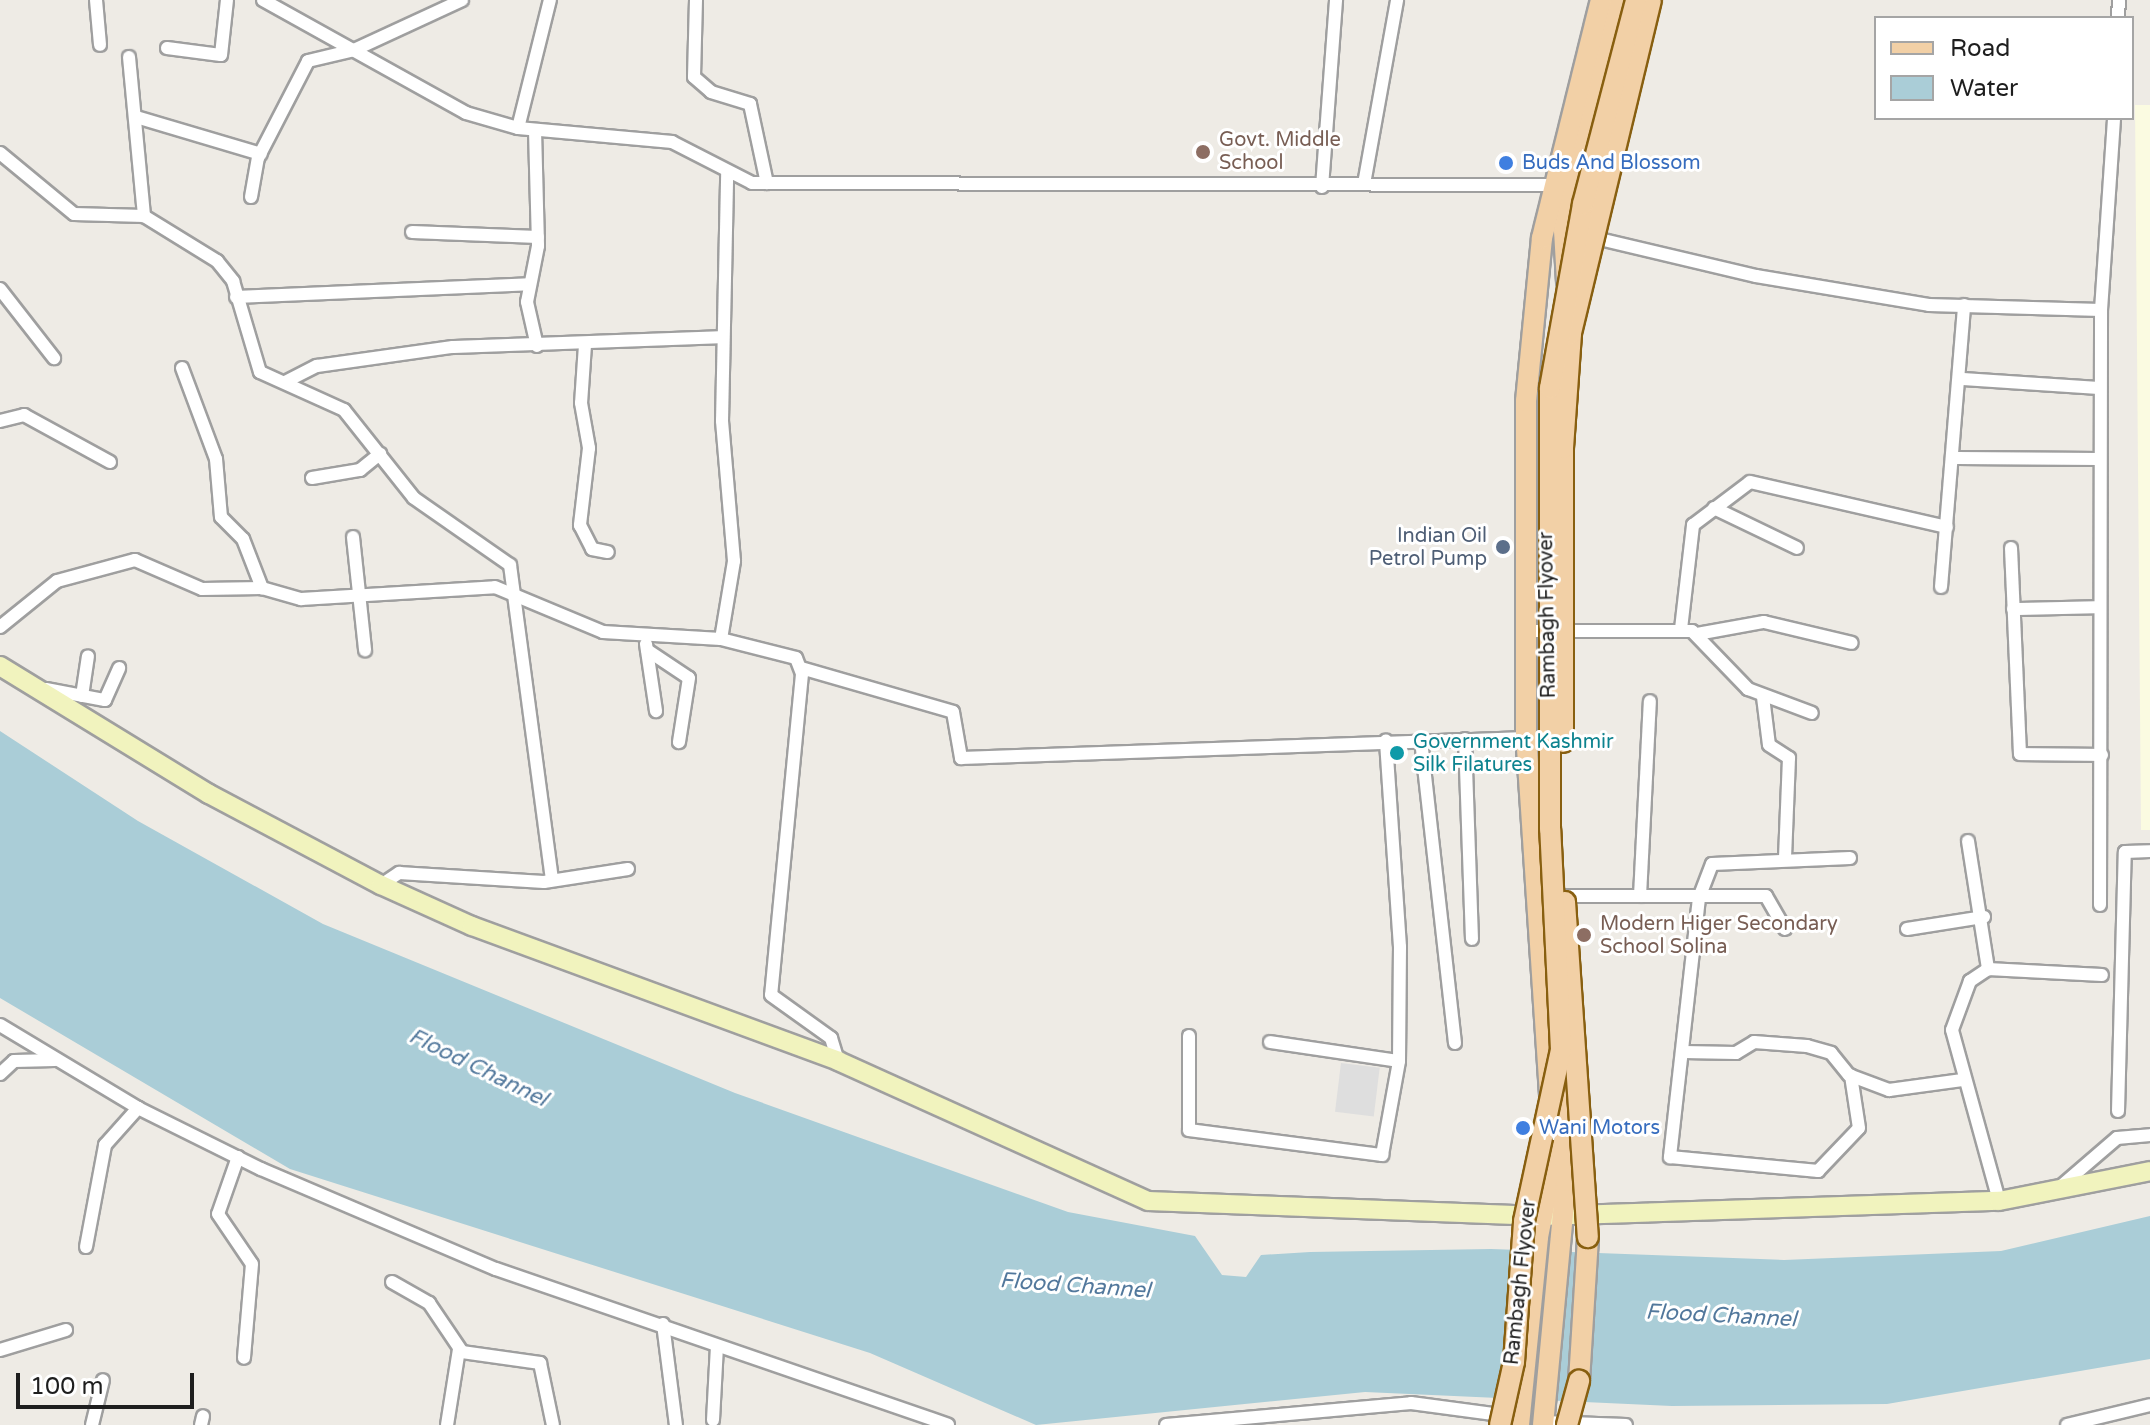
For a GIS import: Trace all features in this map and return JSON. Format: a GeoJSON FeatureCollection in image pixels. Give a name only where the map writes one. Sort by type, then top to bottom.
{"type":"FeatureCollection","features":[{"type":"Feature","properties":{"kind":"main road"},"geometry":{"type":"LineString","coordinates":[[1522,1416],[1538,1237],[1554,1110],[1535,896],[1526,738],[1526,401],[1554,185],[1601,0]]}},
{"type":"Feature","properties":{"kind":"main road"},"geometry":{"type":"LineString","coordinates":[[1567,282],[1564,230],[1615,0]]}},
{"type":"Feature","properties":{"kind":"main road","name":"Rambagh Flyover"},"geometry":{"type":"LineString","coordinates":[[1500,1425],[1514,1362],[1524,1221],[1561,1050],[1547,494],[1550,388],[1567,282],[1636,0]]}},
{"type":"Feature","properties":{"kind":"main road"},"geometry":{"type":"LineString","coordinates":[[1544,1417],[1562,1214],[1566,996],[1559,896],[1553,630],[1559,381],[1590,206],[1643,0]]}},
{"type":"Feature","properties":{"kind":"main road","name":"Rambagh Flyover"},"geometry":{"type":"LineString","coordinates":[[1567,1425],[1579,1381],[1588,1237],[1565,896],[1563,448],[1571,333],[1591,237],[1651,0]]}},
{"type":"Feature","properties":{"kind":"main road"},"geometry":{"type":"LineString","coordinates":[[0,666],[23,684],[381,885],[472,926],[838,1061],[1148,1201],[1541,1216],[1999,1201],[2150,1171]]}},
{"type":"Feature","properties":{"kind":"street"},"geometry":{"type":"LineString","coordinates":[[96,0],[100,45]]}},
{"type":"Feature","properties":{"kind":"street"},"geometry":{"type":"LineString","coordinates":[[167,48],[221,55],[227,0]]}},
{"type":"Feature","properties":{"kind":"street"},"geometry":{"type":"LineString","coordinates":[[263,0],[466,113],[518,128],[672,142],[727,173],[767,183],[1322,187],[1364,184],[1554,185]]}},
{"type":"Feature","properties":{"kind":"street"},"geometry":{"type":"LineString","coordinates":[[251,197],[261,154],[303,66],[354,50],[462,0]]}},
{"type":"Feature","properties":{"kind":"street"},"geometry":{"type":"LineString","coordinates":[[518,128],[550,0]]}},
{"type":"Feature","properties":{"kind":"street"},"geometry":{"type":"LineString","coordinates":[[696,0],[694,77],[711,92],[750,104],[767,183]]}},
{"type":"Feature","properties":{"kind":"street"},"geometry":{"type":"LineString","coordinates":[[1322,187],[1336,0]]}},
{"type":"Feature","properties":{"kind":"street"},"geometry":{"type":"LineString","coordinates":[[1364,184],[1397,0]]}},
{"type":"Feature","properties":{"kind":"street"},"geometry":{"type":"LineString","coordinates":[[129,57],[144,216]]}},
{"type":"Feature","properties":{"kind":"street"},"geometry":{"type":"LineString","coordinates":[[136,117],[261,154]]}},
{"type":"Feature","properties":{"kind":"street"},"geometry":{"type":"LineString","coordinates":[[2100,905],[2099,388],[2114,120]]}},
{"type":"Feature","properties":{"kind":"street"},"geometry":{"type":"LineString","coordinates":[[535,130],[538,237],[529,284],[537,346]]}},
{"type":"Feature","properties":{"kind":"street"},"geometry":{"type":"LineString","coordinates":[[0,153],[74,214],[144,216],[217,261],[236,297],[254,361],[285,382],[344,410],[414,498],[510,565],[516,594],[521,673],[552,880]]}},
{"type":"Feature","properties":{"kind":"street"},"geometry":{"type":"LineString","coordinates":[[721,639],[734,541],[720,337],[727,173]]}},
{"type":"Feature","properties":{"kind":"street"},"geometry":{"type":"LineString","coordinates":[[412,232],[538,237]]}},
{"type":"Feature","properties":{"kind":"street"},"geometry":{"type":"LineString","coordinates":[[1591,237],[1846,293],[1964,305],[2101,310]]}},
{"type":"Feature","properties":{"kind":"street"},"geometry":{"type":"LineString","coordinates":[[236,297],[529,284]]}},
{"type":"Feature","properties":{"kind":"street"},"geometry":{"type":"LineString","coordinates":[[0,290],[54,358]]}},
{"type":"Feature","properties":{"kind":"street"},"geometry":{"type":"LineString","coordinates":[[1941,587],[1957,458],[1964,305]]}},
{"type":"Feature","properties":{"kind":"street"},"geometry":{"type":"LineString","coordinates":[[285,382],[317,366],[453,347],[585,345],[720,337]]}},
{"type":"Feature","properties":{"kind":"street"},"geometry":{"type":"LineString","coordinates":[[585,345],[581,403],[589,448],[580,518],[592,549],[608,552]]}},
{"type":"Feature","properties":{"kind":"street"},"geometry":{"type":"LineString","coordinates":[[182,368],[216,459],[221,517],[243,539],[262,588]]}},
{"type":"Feature","properties":{"kind":"street"},"geometry":{"type":"LineString","coordinates":[[1963,379],[2099,388]]}},
{"type":"Feature","properties":{"kind":"street"},"geometry":{"type":"LineString","coordinates":[[0,421],[24,415],[110,462]]}},
{"type":"Feature","properties":{"kind":"street"},"geometry":{"type":"LineString","coordinates":[[312,478],[360,470],[380,454]]}},
{"type":"Feature","properties":{"kind":"street"},"geometry":{"type":"LineString","coordinates":[[1957,458],[2099,459]]}},
{"type":"Feature","properties":{"kind":"street"},"geometry":{"type":"LineString","coordinates":[[1681,629],[1690,532],[1714,508],[1758,480],[1947,527]]}},
{"type":"Feature","properties":{"kind":"street"},"geometry":{"type":"LineString","coordinates":[[1714,508],[1797,548]]}},
{"type":"Feature","properties":{"kind":"street"},"geometry":{"type":"LineString","coordinates":[[353,537],[365,650]]}},
{"type":"Feature","properties":{"kind":"street"},"geometry":{"type":"LineString","coordinates":[[2011,548],[2020,754],[2102,755]]}},
{"type":"Feature","properties":{"kind":"street"},"geometry":{"type":"LineString","coordinates":[[0,627],[57,581],[119,561],[141,560],[202,589],[262,588],[301,599],[483,586],[516,594],[603,632],[646,645],[689,678],[679,742]]}},
{"type":"Feature","properties":{"kind":"street"},"geometry":{"type":"LineString","coordinates":[[2013,609],[2100,607]]}},
{"type":"Feature","properties":{"kind":"street"},"geometry":{"type":"LineString","coordinates":[[1524,631],[1681,629],[1697,634],[1764,622],[1852,643]]}},
{"type":"Feature","properties":{"kind":"street"},"geometry":{"type":"LineString","coordinates":[[1697,634],[1736,680],[1763,697],[1812,713]]}},
{"type":"Feature","properties":{"kind":"street"},"geometry":{"type":"LineString","coordinates":[[646,645],[721,639],[787,654],[801,668],[953,712],[961,758],[1386,740],[1526,738]]}},
{"type":"Feature","properties":{"kind":"street"},"geometry":{"type":"LineString","coordinates":[[646,645],[656,711]]}},
{"type":"Feature","properties":{"kind":"street"},"geometry":{"type":"LineString","coordinates":[[82,696],[88,656]]}},
{"type":"Feature","properties":{"kind":"street"},"geometry":{"type":"LineString","coordinates":[[23,684],[108,698],[119,668]]}},
{"type":"Feature","properties":{"kind":"street"},"geometry":{"type":"LineString","coordinates":[[801,668],[771,995],[831,1038],[838,1061]]}},
{"type":"Feature","properties":{"kind":"street"},"geometry":{"type":"LineString","coordinates":[[1763,697],[1769,745],[1789,758],[1785,857]]}},
{"type":"Feature","properties":{"kind":"street"},"geometry":{"type":"LineString","coordinates":[[1640,896],[1650,701]]}},
{"type":"Feature","properties":{"kind":"street"},"geometry":{"type":"LineString","coordinates":[[1465,739],[1472,939]]}},
{"type":"Feature","properties":{"kind":"street"},"geometry":{"type":"LineString","coordinates":[[1189,1036],[1189,1130],[1370,1159],[1387,1147],[1399,1061],[1400,947],[1386,740]]}},
{"type":"Feature","properties":{"kind":"street"},"geometry":{"type":"LineString","coordinates":[[1421,740],[1455,1043]]}},
{"type":"Feature","properties":{"kind":"street"},"geometry":{"type":"LineString","coordinates":[[1968,841],[1984,917],[1988,969]]}},
{"type":"Feature","properties":{"kind":"street"},"geometry":{"type":"LineString","coordinates":[[2118,1111],[2125,852],[2150,851]]}},
{"type":"Feature","properties":{"kind":"street"},"geometry":{"type":"LineString","coordinates":[[1850,858],[1719,860],[1699,898],[1670,1157],[1818,1171],[1859,1128],[1851,1076]]}},
{"type":"Feature","properties":{"kind":"street"},"geometry":{"type":"LineString","coordinates":[[381,885],[399,873],[552,880],[628,869]]}},
{"type":"Feature","properties":{"kind":"street"},"geometry":{"type":"LineString","coordinates":[[1535,896],[1771,898],[1785,929]]}},
{"type":"Feature","properties":{"kind":"street"},"geometry":{"type":"LineString","coordinates":[[1907,929],[1984,917]]}},
{"type":"Feature","properties":{"kind":"street"},"geometry":{"type":"LineString","coordinates":[[1999,1201],[1962,1080],[1951,1019],[1970,981],[1988,969],[2102,975]]}},
{"type":"Feature","properties":{"kind":"street"},"geometry":{"type":"LineString","coordinates":[[0,1025],[138,1108],[238,1157],[496,1269],[663,1324],[717,1346],[948,1425]]}},
{"type":"Feature","properties":{"kind":"street"},"geometry":{"type":"LineString","coordinates":[[1270,1042],[1399,1061]]}},
{"type":"Feature","properties":{"kind":"street"},"geometry":{"type":"LineString","coordinates":[[1684,1052],[1736,1053],[1754,1042],[1807,1046],[1831,1053],[1851,1076],[1898,1091],[1962,1080]]}},
{"type":"Feature","properties":{"kind":"street"},"geometry":{"type":"LineString","coordinates":[[0,1074],[14,1061],[58,1060]]}},
{"type":"Feature","properties":{"kind":"street"},"geometry":{"type":"LineString","coordinates":[[86,1247],[105,1145],[138,1108]]}},
{"type":"Feature","properties":{"kind":"street"},"geometry":{"type":"LineString","coordinates":[[2054,1192],[2117,1138],[2150,1135]]}},
{"type":"Feature","properties":{"kind":"street"},"geometry":{"type":"LineString","coordinates":[[238,1157],[218,1214],[252,1264],[244,1358]]}},
{"type":"Feature","properties":{"kind":"street"},"geometry":{"type":"LineString","coordinates":[[392,1282],[429,1303],[459,1349],[447,1425]]}},
{"type":"Feature","properties":{"kind":"street"},"geometry":{"type":"LineString","coordinates":[[663,1324],[676,1425]]}},
{"type":"Feature","properties":{"kind":"street"},"geometry":{"type":"LineString","coordinates":[[0,1350],[66,1330]]}},
{"type":"Feature","properties":{"kind":"street"},"geometry":{"type":"LineString","coordinates":[[713,1420],[717,1346]]}},
{"type":"Feature","properties":{"kind":"street"},"geometry":{"type":"LineString","coordinates":[[459,1349],[540,1363],[553,1425]]}},
{"type":"Feature","properties":{"kind":"street"},"geometry":{"type":"LineString","coordinates":[[92,1425],[103,1380]]}},
{"type":"Feature","properties":{"kind":"street"},"geometry":{"type":"LineString","coordinates":[[1166,1425],[1411,1403],[1522,1416]]}},
{"type":"Feature","properties":{"kind":"street"},"geometry":{"type":"LineString","coordinates":[[2067,1425],[2150,1405]]}},
{"type":"Feature","properties":{"kind":"street"},"geometry":{"type":"LineString","coordinates":[[1544,1417],[1626,1425]]}},
{"type":"Feature","properties":{"kind":"shaded area"},"geometry":{"type":"Polygon","coordinates":[[[2135,105],[2150,105],[2150,830],[2141,830],[2135,105]]]}},
{"type":"Feature","properties":{"kind":"shaded area"},"geometry":{"type":"Polygon","coordinates":[[[1341,1063],[1380,1068],[1374,1116],[1335,1112],[1341,1063]]]}},
{"type":"Feature","properties":{"kind":"water","name":"Flood Channel"},"geometry":{"type":"Polygon","coordinates":[[[0,731],[138,821],[323,924],[735,1093],[1068,1212],[1195,1236],[1222,1275],[1246,1277],[1261,1255],[1310,1252],[1491,1249],[1784,1260],[2001,1251],[2150,1216],[2150,1359],[1887,1404],[1672,1406],[1365,1392],[1036,1425],[870,1353],[290,1169],[0,998],[0,731]]]}},
{"type":"Feature","properties":{"kind":"place","name":"Govt. Middle School"},"geometry":{"type":"Point","coordinates":[1203,152]}},
{"type":"Feature","properties":{"kind":"place","name":"Buds And Blossom"},"geometry":{"type":"Point","coordinates":[1506,163]}},
{"type":"Feature","properties":{"kind":"place","name":"Indian Oil Petrol Pump"},"geometry":{"type":"Point","coordinates":[1503,547]}},
{"type":"Feature","properties":{"kind":"place","name":"Government Kashmir Silk Filatures"},"geometry":{"type":"Point","coordinates":[1397,753]}},
{"type":"Feature","properties":{"kind":"place","name":"Modern Higer Secondary School Solina"},"geometry":{"type":"Point","coordinates":[1584,935]}},
{"type":"Feature","properties":{"kind":"place","name":"Wani Motors"},"geometry":{"type":"Point","coordinates":[1523,1128]}}]}
